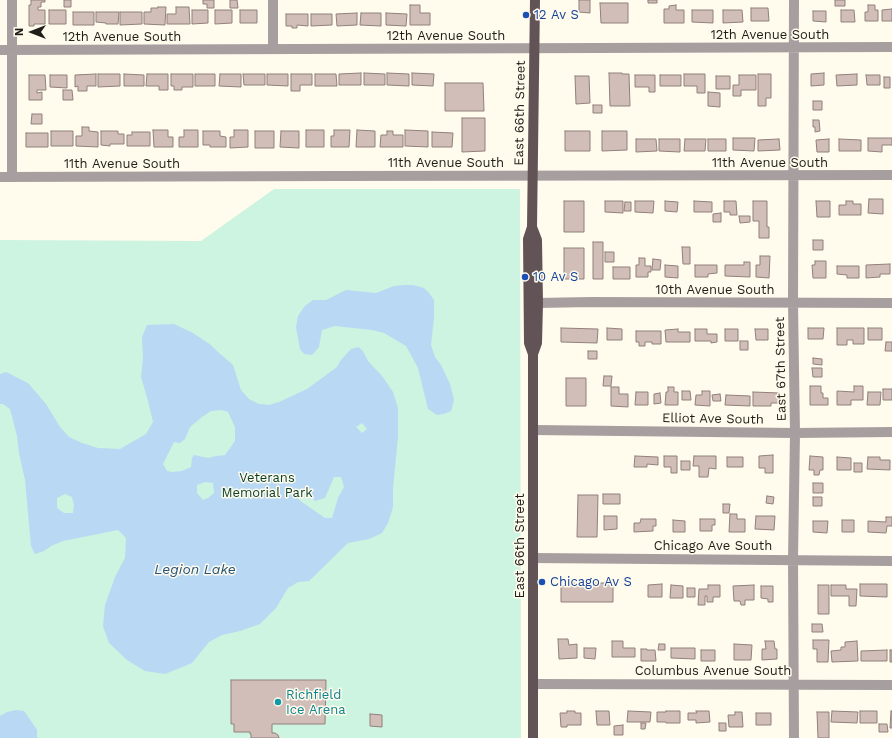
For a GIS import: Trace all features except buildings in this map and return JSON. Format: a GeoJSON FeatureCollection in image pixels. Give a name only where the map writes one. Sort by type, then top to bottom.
{"type":"FeatureCollection","features":[{"type":"Feature","properties":{"kind":"main road","name":"East 66th Street"},"geometry":{"type":"LineString","coordinates":[[533,354],[529,343],[528,239],[532,227],[535,0]]}},
{"type":"Feature","properties":{"kind":"main road","name":"East 66th Street"},"geometry":{"type":"LineString","coordinates":[[532,227],[537,240],[538,303],[537,343],[533,354],[533,738]]}},
{"type":"Feature","properties":{"kind":"street"},"geometry":{"type":"LineString","coordinates":[[12,0],[12,177]]}},
{"type":"Feature","properties":{"kind":"street"},"geometry":{"type":"LineString","coordinates":[[273,0],[273,49]]}},
{"type":"Feature","properties":{"kind":"street","name":"East 67th Street"},"geometry":{"type":"LineString","coordinates":[[794,0],[794,738]]}},
{"type":"Feature","properties":{"kind":"street","name":"12th Avenue South"},"geometry":{"type":"LineString","coordinates":[[0,50],[892,48]]}},
{"type":"Feature","properties":{"kind":"street","name":"11th Avenue South"},"geometry":{"type":"LineString","coordinates":[[0,177],[892,176]]}},
{"type":"Feature","properties":{"kind":"street","name":"10th Avenue South"},"geometry":{"type":"LineString","coordinates":[[538,303],[892,303]]}},
{"type":"Feature","properties":{"kind":"street","name":"Elliot Ave South"},"geometry":{"type":"LineString","coordinates":[[533,430],[795,433],[892,432]]}},
{"type":"Feature","properties":{"kind":"street","name":"Chicago Ave South"},"geometry":{"type":"LineString","coordinates":[[533,558],[892,560]]}},
{"type":"Feature","properties":{"kind":"street","name":"Columbus Avenue South"},"geometry":{"type":"LineString","coordinates":[[534,684],[892,685]]}},
{"type":"Feature","properties":{"kind":"green space","name":"Veterans Memorial Park"},"geometry":{"type":"Polygon","coordinates":[[[274,189],[520,189],[521,738],[0,738],[0,240],[201,241],[274,189]]]}},
{"type":"Feature","properties":{"kind":"water"},"geometry":{"type":"Polygon","coordinates":[[[413,285],[424,288],[434,300],[431,345],[435,357],[441,365],[450,384],[454,400],[451,411],[443,414],[437,415],[428,409],[418,368],[406,346],[384,333],[372,330],[335,326],[322,330],[319,347],[312,355],[304,354],[300,349],[296,327],[298,316],[305,306],[313,300],[326,300],[346,290],[376,293],[394,286],[413,285]]]}},
{"type":"Feature","properties":{"kind":"water","name":"Legion Lake"},"geometry":{"type":"Polygon","coordinates":[[[174,324],[193,333],[211,345],[233,365],[241,390],[249,399],[259,404],[269,405],[279,402],[307,389],[337,367],[351,349],[358,347],[363,351],[368,361],[382,376],[393,392],[398,408],[398,437],[393,488],[393,507],[388,523],[382,533],[369,539],[348,543],[309,581],[298,582],[288,588],[276,608],[260,624],[222,635],[209,642],[192,663],[165,674],[145,671],[127,660],[109,643],[103,626],[105,605],[115,577],[125,558],[126,538],[118,530],[63,541],[35,554],[31,546],[25,480],[17,436],[10,409],[3,404],[0,404],[0,374],[6,372],[28,383],[46,404],[60,427],[69,437],[98,448],[120,449],[146,434],[153,422],[141,377],[143,358],[142,337],[147,325],[174,324]],[[222,410],[211,411],[190,427],[185,439],[180,443],[174,442],[163,464],[167,471],[182,471],[191,467],[192,458],[194,455],[208,458],[225,455],[235,441],[235,427],[228,412],[222,410]],[[362,423],[356,427],[362,433],[367,429],[362,423]],[[334,477],[325,498],[315,501],[306,491],[298,489],[299,500],[325,518],[332,518],[338,498],[344,487],[341,477],[334,477]],[[205,482],[197,485],[197,493],[203,500],[214,493],[213,483],[205,482]],[[65,494],[57,498],[57,508],[64,513],[73,513],[74,505],[72,497],[65,494]]]}},
{"type":"Feature","properties":{"kind":"water"},"geometry":{"type":"Polygon","coordinates":[[[16,710],[24,711],[37,730],[37,738],[0,738],[0,716],[7,712],[16,710]]]}},
{"type":"Feature","properties":{"kind":"place","name":"12 Av S"},"geometry":{"type":"Point","coordinates":[526,15]}},
{"type":"Feature","properties":{"kind":"place","name":"10 Av S"},"geometry":{"type":"Point","coordinates":[525,277]}},
{"type":"Feature","properties":{"kind":"place","name":"Chicago Av S"},"geometry":{"type":"Point","coordinates":[542,582]}},
{"type":"Feature","properties":{"kind":"place","name":"Richfield Ice Arena"},"geometry":{"type":"Point","coordinates":[278,702]}}]}
